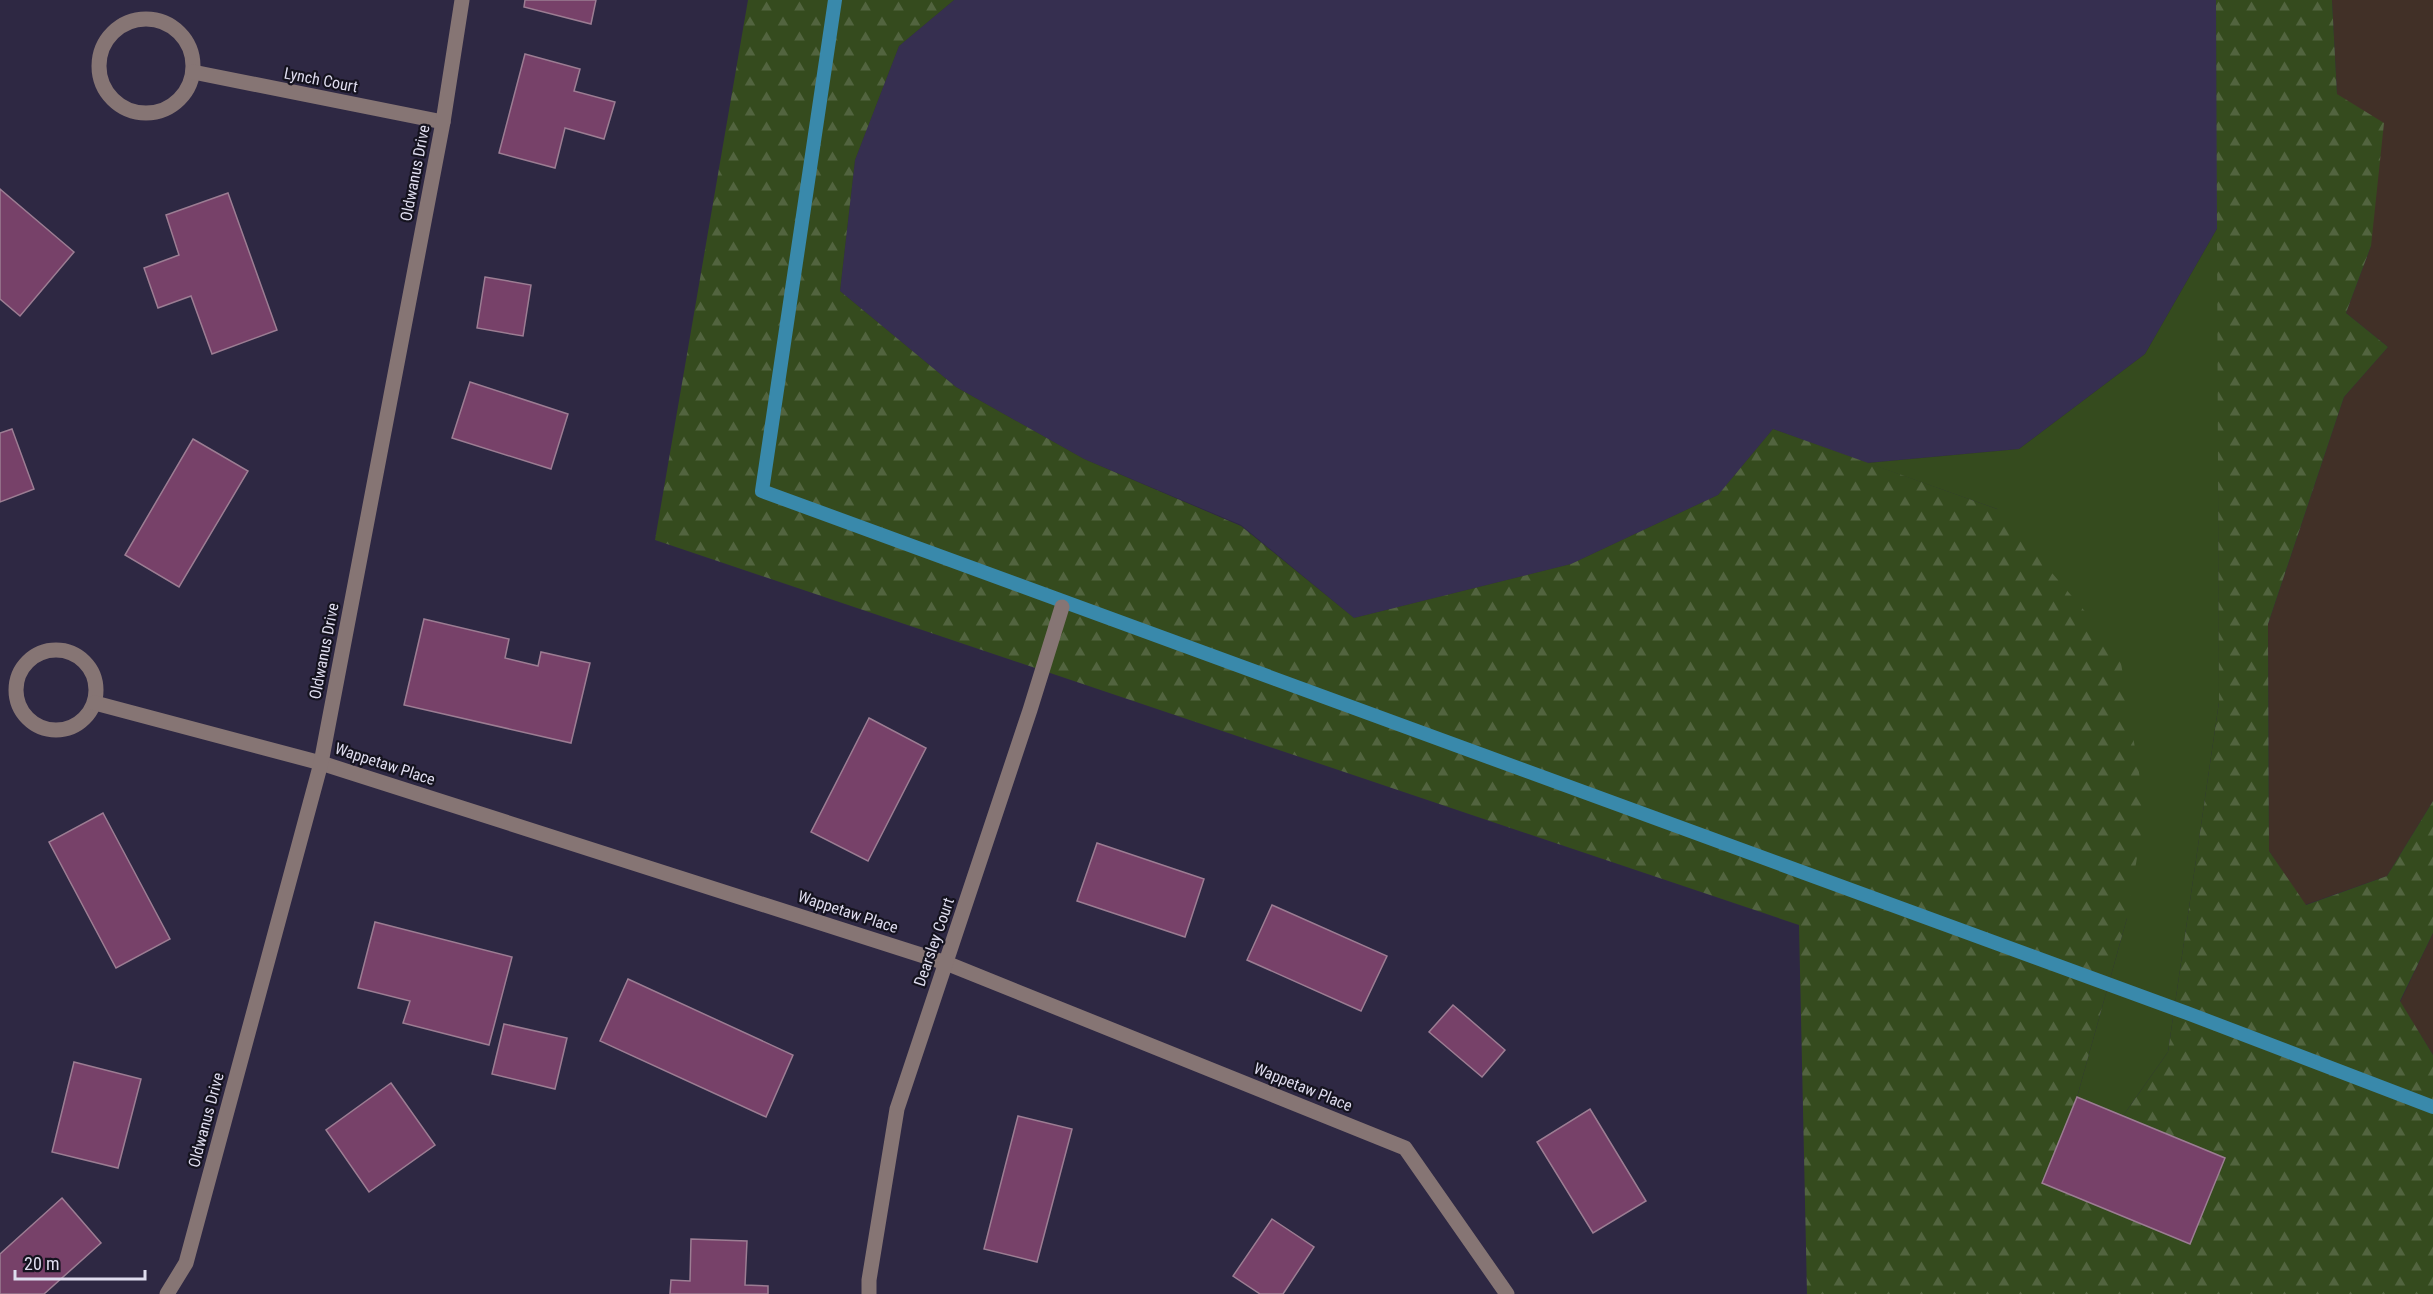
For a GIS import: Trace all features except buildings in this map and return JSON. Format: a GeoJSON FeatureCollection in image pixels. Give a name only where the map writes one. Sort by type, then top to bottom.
{"type":"FeatureCollection","features":[{"type":"Feature","properties":{"kind":"street","name":"Oldwanus Drive"},"geometry":{"type":"LineString","coordinates":[[167,1294],[186,1263],[321,763],[443,122],[462,0]]}},
{"type":"Feature","properties":{"kind":"street"},"geometry":{"type":"LineString","coordinates":[[153,19],[170,25],[183,38],[191,54],[193,72],[186,90],[174,104],[157,112],[138,112],[121,106],[107,93],[99,77],[99,58],[106,42],[118,28],[134,20],[153,19]]}},
{"type":"Feature","properties":{"kind":"street","name":"Lynch Court"},"geometry":{"type":"LineString","coordinates":[[193,72],[443,122]]}},
{"type":"Feature","properties":{"kind":"street","name":"Dearsley Court"},"geometry":{"type":"LineString","coordinates":[[869,1294],[869,1280],[897,1109],[1062,607]]}},
{"type":"Feature","properties":{"kind":"street"},"geometry":{"type":"LineString","coordinates":[[53,650],[69,652],[83,660],[93,672],[97,687],[95,703],[87,717],[75,727],[60,731],[44,729],[30,722],[20,709],[16,694],[17,678],[25,664],[38,655],[53,650]]}},
{"type":"Feature","properties":{"kind":"street","name":"Wappetaw Place"},"geometry":{"type":"LineString","coordinates":[[95,703],[321,763],[946,963],[1405,1148],[1507,1294]]}},
{"type":"Feature","properties":{"kind":"shaded area"},"geometry":{"type":"Polygon","coordinates":[[[954,0],[2216,0],[2218,227],[2145,354],[2019,449],[1867,463],[1773,429],[1718,495],[1571,564],[1354,618],[1241,525],[1084,459],[956,387],[840,291],[855,160],[899,46],[954,0]]]}},
{"type":"Feature","properties":{"kind":"shaded area"},"geometry":{"type":"Polygon","coordinates":[[[2332,0],[2433,0],[2433,801],[2387,876],[2305,905],[2269,851],[2268,624],[2344,397],[2388,347],[2346,313],[2371,246],[2337,94],[2332,0]]]}},
{"type":"Feature","properties":{"kind":"shaded area"},"geometry":{"type":"Polygon","coordinates":[[[2433,933],[2433,1055],[2400,1002],[2433,933]]]}},
{"type":"Feature","properties":{"kind":"green space"},"geometry":{"type":"Polygon","coordinates":[[[748,0],[954,0],[899,46],[855,160],[840,291],[956,387],[1084,459],[1241,526],[1354,618],[1571,564],[1718,495],[1773,429],[1997,509],[2119,651],[2145,809],[2127,918],[2077,1097],[2042,1183],[2190,1243],[2224,1158],[2123,1116],[2168,1052],[2219,702],[2216,0],[2332,0],[2337,94],[2384,123],[2371,246],[2346,313],[2388,347],[2344,397],[2268,624],[2269,851],[2306,905],[2387,876],[2433,801],[2433,933],[2400,1001],[2433,1055],[2433,1294],[1807,1294],[1799,925],[655,540],[748,0]]]}},
{"type":"Feature","properties":{"kind":"green space"},"geometry":{"type":"Polygon","coordinates":[[[2218,227],[2219,702],[2168,1052],[2123,1116],[2077,1097],[2127,918],[1997,509],[1867,463],[2019,449],[2145,354],[2218,227]]]}},
{"type":"Feature","properties":{"kind":"waterway"},"geometry":{"type":"LineString","coordinates":[[835,0],[762,491],[2187,1013],[2433,1107]]}}]}
